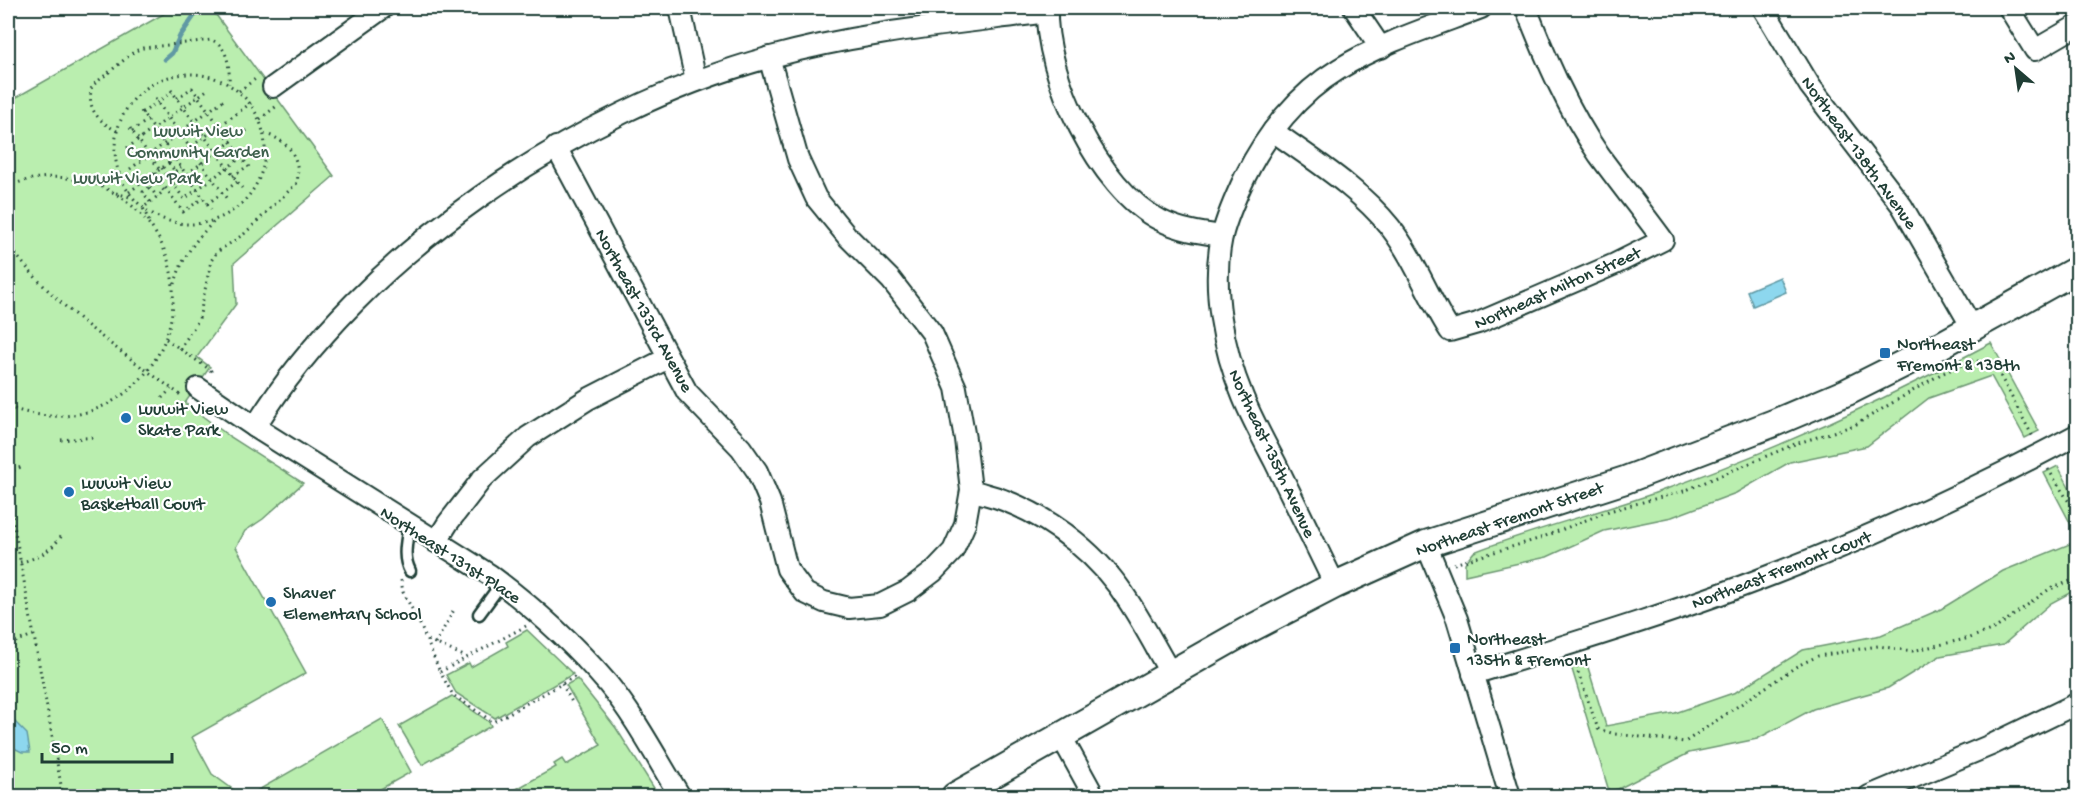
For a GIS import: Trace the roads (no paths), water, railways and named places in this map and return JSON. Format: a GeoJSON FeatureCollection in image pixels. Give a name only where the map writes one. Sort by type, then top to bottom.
{"type":"FeatureCollection","features":[{"type":"Feature","properties":{"kind":"street"},"geometry":{"type":"LineString","coordinates":[[273,88],[383,8]]}},
{"type":"Feature","properties":{"kind":"street"},"geometry":{"type":"LineString","coordinates":[[680,8],[696,81]]}},
{"type":"Feature","properties":{"kind":"street"},"geometry":{"type":"LineString","coordinates":[[1354,8],[1381,48]]}},
{"type":"Feature","properties":{"kind":"street","name":"Northeast 135th Avenue"},"geometry":{"type":"LineString","coordinates":[[1335,585],[1242,396],[1229,357],[1221,319],[1218,274],[1222,236],[1235,198],[1248,170],[1273,131],[1314,87],[1340,68],[1381,48],[1481,8]]}},
{"type":"Feature","properties":{"kind":"street","name":"Northeast Milton Street"},"geometry":{"type":"LineString","coordinates":[[1273,131],[1366,201],[1390,227],[1409,254],[1434,305],[1450,331],[1478,324],[1615,264],[1663,240],[1599,155],[1576,118],[1542,49],[1526,8]]}},
{"type":"Feature","properties":{"kind":"street","name":"Northeast 138th Avenue"},"geometry":{"type":"LineString","coordinates":[[1763,8],[1810,86],[1902,206],[1973,329]]}},
{"type":"Feature","properties":{"kind":"street"},"geometry":{"type":"LineString","coordinates":[[2008,8],[2035,50],[2078,26]]}},
{"type":"Feature","properties":{"kind":"street"},"geometry":{"type":"LineString","coordinates":[[255,427],[266,408],[308,354],[351,307],[401,260],[459,212],[556,147],[635,106],[696,81],[769,57],[830,42],[1047,10],[1053,57],[1066,98],[1087,141],[1108,174],[1132,202],[1159,220],[1184,230],[1222,236]]}},
{"type":"Feature","properties":{"kind":"street"},"geometry":{"type":"LineString","coordinates":[[769,57],[798,159],[816,198],[847,236],[891,280],[932,333],[956,388],[965,439],[970,490],[1005,500],[1030,512],[1060,530],[1081,547],[1103,569],[1128,601],[1171,674]]}},
{"type":"Feature","properties":{"kind":"street","name":"Northeast 133rd Avenue"},"geometry":{"type":"LineString","coordinates":[[556,147],[687,392],[741,448],[757,471],[770,502],[787,569],[805,593],[824,602],[849,608],[880,605],[908,591],[933,572],[953,551],[965,524],[970,490]]}},
{"type":"Feature","properties":{"kind":"street","name":"Northeast Fremont Street"},"geometry":{"type":"LineString","coordinates":[[955,796],[1246,631],[1335,585],[1426,544],[1625,480],[1847,392],[1973,329],[2078,269]]}},
{"type":"Feature","properties":{"kind":"street"},"geometry":{"type":"LineString","coordinates":[[436,542],[483,479],[528,437],[588,399],[668,358]]}},
{"type":"Feature","properties":{"kind":"street","name":"Northeast 131st Place"},"geometry":{"type":"LineString","coordinates":[[198,388],[501,584],[538,613],[609,685],[640,730],[680,796]]}},
{"type":"Feature","properties":{"kind":"street","name":"Northeast Fremont Court"},"geometry":{"type":"LineString","coordinates":[[1473,674],[1691,605],[1822,555],[1970,489],[2078,434]]}},
{"type":"Feature","properties":{"kind":"street"},"geometry":{"type":"LineString","coordinates":[[1426,544],[1438,568],[1457,619],[1510,796]]}},
{"type":"Feature","properties":{"kind":"street"},"geometry":{"type":"LineString","coordinates":[[1869,796],[1991,745],[2078,703]]}},
{"type":"Feature","properties":{"kind":"street"},"geometry":{"type":"LineString","coordinates":[[1061,736],[1094,796]]}},
{"type":"Feature","properties":{"kind":"lane"},"geometry":{"type":"LineString","coordinates":[[405,571],[409,525]]}},
{"type":"Feature","properties":{"kind":"lane"},"geometry":{"type":"LineString","coordinates":[[478,614],[501,584]]}},
{"type":"Feature","properties":{"kind":"water"},"geometry":{"type":"Polygon","coordinates":[[[1780,277],[1786,292],[1753,306],[1747,291],[1780,277]]]}},
{"type":"Feature","properties":{"kind":"water"},"geometry":{"type":"Polygon","coordinates":[[[8,715],[27,734],[30,752],[22,752],[8,745],[8,715]]]}},
{"type":"Feature","properties":{"kind":"waterway"},"geometry":{"type":"LineString","coordinates":[[165,59],[172,53],[180,36],[196,13]]}},
{"type":"Feature","properties":{"kind":"place","name":"Northeast Fremont & 138th"},"geometry":{"type":"Point","coordinates":[1885,353]}},
{"type":"Feature","properties":{"kind":"place","name":"Luuwit View Skate Park"},"geometry":{"type":"Point","coordinates":[126,418]}},
{"type":"Feature","properties":{"kind":"place","name":"Luuwit View Basketball Court"},"geometry":{"type":"Point","coordinates":[69,492]}},
{"type":"Feature","properties":{"kind":"place","name":"Shaver Elementary School"},"geometry":{"type":"Point","coordinates":[271,602]}},
{"type":"Feature","properties":{"kind":"place","name":"Northeast 135th & Fremont"},"geometry":{"type":"Point","coordinates":[1455,648]}},
{"type":"Feature","properties":{"kind":"park label","name":"Luuwit View Community Garden"},"geometry":{"type":"Point","coordinates":[198,140]}},
{"type":"Feature","properties":{"kind":"park label","name":"Luuwit View Park"},"geometry":{"type":"Point","coordinates":[137,177]}}]}
